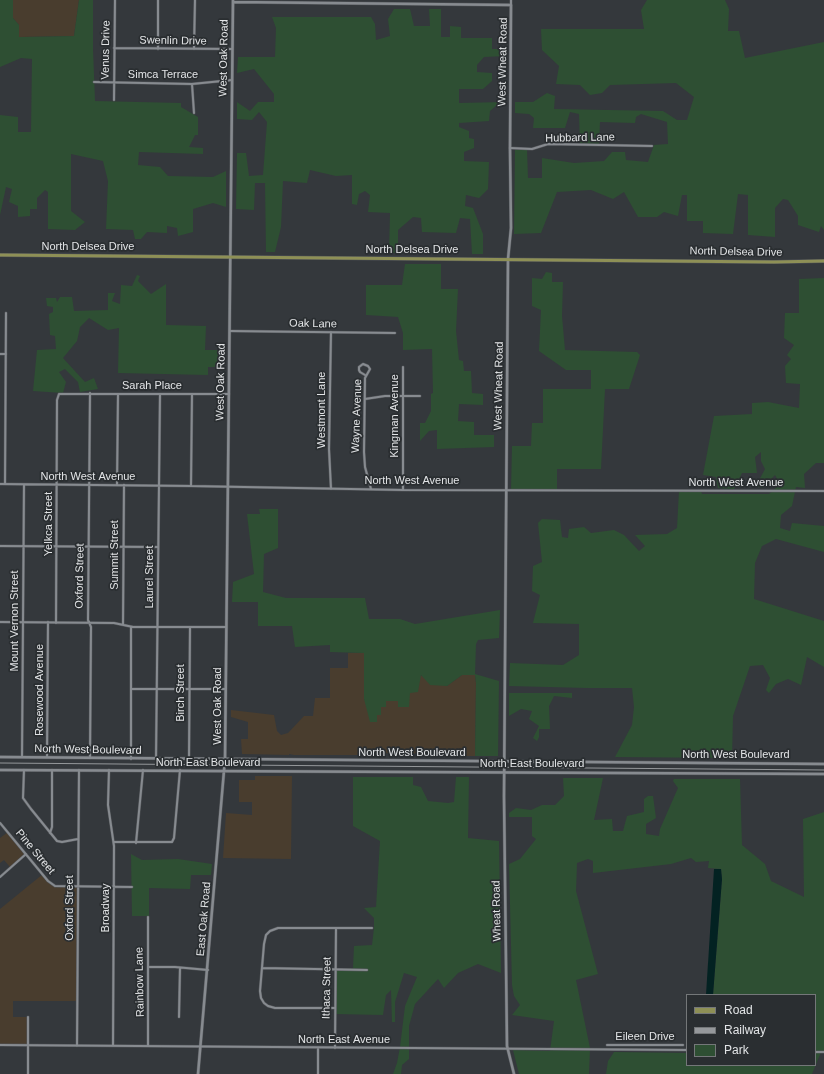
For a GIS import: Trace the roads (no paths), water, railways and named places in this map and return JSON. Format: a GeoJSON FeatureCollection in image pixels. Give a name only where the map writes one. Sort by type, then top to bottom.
{"type":"FeatureCollection","features":[{"type":"Feature","properties":{"kind":"main road","name":"North Delsea Drive"},"geometry":{"type":"LineString","coordinates":[[0,255],[774,262],[824,261]]}},
{"type":"Feature","properties":{"kind":"street","name":"Venus Drive"},"geometry":{"type":"LineString","coordinates":[[114,100],[115,0]]}},
{"type":"Feature","properties":{"kind":"street"},"geometry":{"type":"LineString","coordinates":[[158,0],[158,49]]}},
{"type":"Feature","properties":{"kind":"street"},"geometry":{"type":"LineString","coordinates":[[194,49],[195,0]]}},
{"type":"Feature","properties":{"kind":"street","name":"West Wheat Road"},"geometry":{"type":"LineString","coordinates":[[504,772],[508,260],[511,228],[511,0]]}},
{"type":"Feature","properties":{"kind":"street"},"geometry":{"type":"LineString","coordinates":[[233,1],[511,5]]}},
{"type":"Feature","properties":{"kind":"street","name":"West Oak Road"},"geometry":{"type":"LineString","coordinates":[[225,765],[233,1]]}},
{"type":"Feature","properties":{"kind":"street","name":"Swenlin Drive"},"geometry":{"type":"LineString","coordinates":[[114,48],[232,49]]}},
{"type":"Feature","properties":{"kind":"street","name":"Simca Terrace"},"geometry":{"type":"LineString","coordinates":[[94,82],[192,84],[232,80]]}},
{"type":"Feature","properties":{"kind":"street"},"geometry":{"type":"LineString","coordinates":[[192,84],[194,114]]}},
{"type":"Feature","properties":{"kind":"street","name":"Hubbard Lane"},"geometry":{"type":"LineString","coordinates":[[510,148],[532,149],[548,144],[652,146]]}},
{"type":"Feature","properties":{"kind":"street"},"geometry":{"type":"LineString","coordinates":[[5,484],[6,313]]}},
{"type":"Feature","properties":{"kind":"street","name":"Oak Lane"},"geometry":{"type":"LineString","coordinates":[[230,331],[395,333]]}},
{"type":"Feature","properties":{"kind":"street","name":"Westmont Lane"},"geometry":{"type":"LineString","coordinates":[[330,489],[329,450],[331,332]]}},
{"type":"Feature","properties":{"kind":"street"},"geometry":{"type":"LineString","coordinates":[[0,354],[6,354]]}},
{"type":"Feature","properties":{"kind":"street","name":"Wayne Avenue"},"geometry":{"type":"LineString","coordinates":[[365,375],[359,370],[359,367],[364,364],[370,369],[365,378],[364,459],[371,489]]}},
{"type":"Feature","properties":{"kind":"street","name":"Kingman Avenue"},"geometry":{"type":"LineString","coordinates":[[403,366],[403,490]]}},
{"type":"Feature","properties":{"kind":"street","name":"Yelkca Street"},"geometry":{"type":"LineString","coordinates":[[56,622],[58,397],[59,394],[62,393],[76,393]]}},
{"type":"Feature","properties":{"kind":"street","name":"Sarah Place"},"geometry":{"type":"LineString","coordinates":[[76,393],[229,394]]}},
{"type":"Feature","properties":{"kind":"street","name":"Oxford Street"},"geometry":{"type":"LineString","coordinates":[[90,393],[88,546],[88,620],[91,631],[90,758]]}},
{"type":"Feature","properties":{"kind":"street"},"geometry":{"type":"LineString","coordinates":[[117,485],[118,394]]}},
{"type":"Feature","properties":{"kind":"street","name":"Laurel Street"},"geometry":{"type":"LineString","coordinates":[[156,759],[160,394]]}},
{"type":"Feature","properties":{"kind":"street"},"geometry":{"type":"LineString","coordinates":[[191,486],[192,394]]}},
{"type":"Feature","properties":{"kind":"street"},"geometry":{"type":"LineString","coordinates":[[365,399],[385,396],[420,396]]}},
{"type":"Feature","properties":{"kind":"street","name":"North West Avenue"},"geometry":{"type":"LineString","coordinates":[[0,484],[228,486],[403,490],[506,489],[824,491]]}},
{"type":"Feature","properties":{"kind":"street","name":"Mount Vernon Street"},"geometry":{"type":"LineString","coordinates":[[22,758],[24,484]]}},
{"type":"Feature","properties":{"kind":"street","name":"Summit Street"},"geometry":{"type":"LineString","coordinates":[[123,625],[124,485]]}},
{"type":"Feature","properties":{"kind":"street"},"geometry":{"type":"LineString","coordinates":[[0,546],[158,547]]}},
{"type":"Feature","properties":{"kind":"street"},"geometry":{"type":"LineString","coordinates":[[0,622],[114,623],[131,627],[227,627]]}},
{"type":"Feature","properties":{"kind":"street","name":"Rosewood Avenue"},"geometry":{"type":"LineString","coordinates":[[48,622],[48,758]]}},
{"type":"Feature","properties":{"kind":"street"},"geometry":{"type":"LineString","coordinates":[[131,627],[131,759]]}},
{"type":"Feature","properties":{"kind":"street","name":"Birch Street"},"geometry":{"type":"LineString","coordinates":[[189,759],[190,627]]}},
{"type":"Feature","properties":{"kind":"street"},"geometry":{"type":"LineString","coordinates":[[131,689],[226,689]]}},
{"type":"Feature","properties":{"kind":"street","name":"North West Boulevard"},"geometry":{"type":"LineString","coordinates":[[0,757],[824,764]]}},
{"type":"Feature","properties":{"kind":"street","name":"East Oak Road"},"geometry":{"type":"LineString","coordinates":[[198,1074],[225,765]]}},
{"type":"Feature","properties":{"kind":"street","name":"North East Boulevard"},"geometry":{"type":"LineString","coordinates":[[0,770],[824,774]]}},
{"type":"Feature","properties":{"kind":"street"},"geometry":{"type":"LineString","coordinates":[[24,770],[24,801],[56,840],[60,842],[78,839]]}},
{"type":"Feature","properties":{"kind":"street"},"geometry":{"type":"LineString","coordinates":[[50,833],[52,827],[52,770]]}},
{"type":"Feature","properties":{"kind":"street","name":"Oxford Street"},"geometry":{"type":"LineString","coordinates":[[77,1046],[79,770]]}},
{"type":"Feature","properties":{"kind":"street","name":"Broadway"},"geometry":{"type":"LineString","coordinates":[[109,770],[108,805],[114,842],[113,1046]]}},
{"type":"Feature","properties":{"kind":"street"},"geometry":{"type":"LineString","coordinates":[[136,843],[143,770]]}},
{"type":"Feature","properties":{"kind":"street"},"geometry":{"type":"LineString","coordinates":[[114,842],[170,843],[173,841],[180,770]]}},
{"type":"Feature","properties":{"kind":"street","name":"Wheat Road"},"geometry":{"type":"LineString","coordinates":[[504,772],[507,1050],[514,1074]]}},
{"type":"Feature","properties":{"kind":"street","name":"Pine Street"},"geometry":{"type":"LineString","coordinates":[[0,822],[48,881],[53,885],[78,887],[132,887]]}},
{"type":"Feature","properties":{"kind":"street"},"geometry":{"type":"LineString","coordinates":[[0,877],[26,854]]}},
{"type":"Feature","properties":{"kind":"street","name":"Rainbow Lane"},"geometry":{"type":"LineString","coordinates":[[148,917],[148,1046]]}},
{"type":"Feature","properties":{"kind":"street"},"geometry":{"type":"LineString","coordinates":[[335,1008],[279,1008],[268,1006],[262,1000],[260,995],[264,941],[266,935],[270,931],[278,928],[372,928]]}},
{"type":"Feature","properties":{"kind":"street","name":"Ithaca Street"},"geometry":{"type":"LineString","coordinates":[[335,1048],[336,928]]}},
{"type":"Feature","properties":{"kind":"street"},"geometry":{"type":"LineString","coordinates":[[148,967],[208,970]]}},
{"type":"Feature","properties":{"kind":"street"},"geometry":{"type":"LineString","coordinates":[[179,1017],[180,968]]}},
{"type":"Feature","properties":{"kind":"street"},"geometry":{"type":"LineString","coordinates":[[262,968],[335,968],[367,970]]}},
{"type":"Feature","properties":{"kind":"street"},"geometry":{"type":"LineString","coordinates":[[28,1017],[28,1074]]}},
{"type":"Feature","properties":{"kind":"street","name":"North East Avenue"},"geometry":{"type":"LineString","coordinates":[[0,1045],[507,1050],[686,1050]]}},
{"type":"Feature","properties":{"kind":"street","name":"Eileen Drive"},"geometry":{"type":"LineString","coordinates":[[608,1045],[683,1045]]}},
{"type":"Feature","properties":{"kind":"street"},"geometry":{"type":"LineString","coordinates":[[318,1048],[318,1074]]}},
{"type":"Feature","properties":{"kind":"railway"},"geometry":{"type":"LineString","coordinates":[[0,763],[824,770]]}}]}
